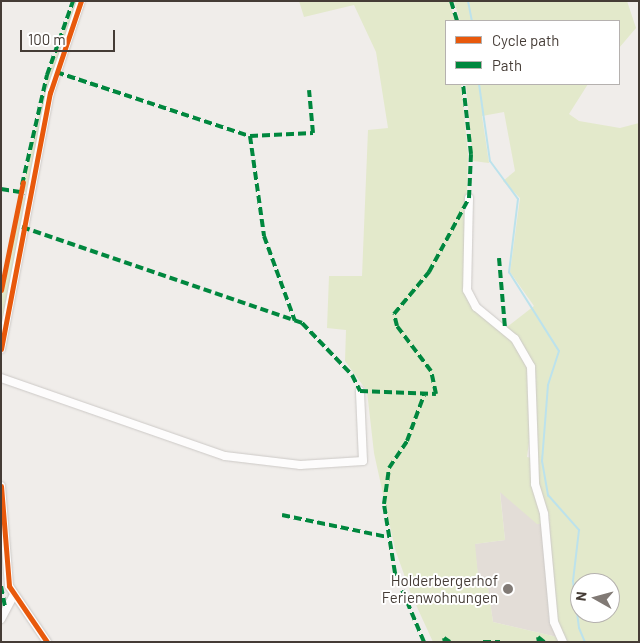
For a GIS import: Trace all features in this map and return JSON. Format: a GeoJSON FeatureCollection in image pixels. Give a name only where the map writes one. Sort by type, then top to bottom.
{"type":"FeatureCollection","features":[{"type":"Feature","properties":{"kind":"street"},"geometry":{"type":"LineString","coordinates":[[1,349],[42,129],[81,1]]}},
{"type":"Feature","properties":{"kind":"street"},"geometry":{"type":"LineString","coordinates":[[469,198],[468,290],[476,307],[515,339],[532,373],[535,484],[544,514],[554,622],[563,642]]}},
{"type":"Feature","properties":{"kind":"street"},"geometry":{"type":"LineString","coordinates":[[1,378],[225,456],[300,465],[363,461],[360,391]]}},
{"type":"Feature","properties":{"kind":"street"},"geometry":{"type":"LineString","coordinates":[[1,486],[7,575],[13,596],[47,642]]}},
{"type":"Feature","properties":{"kind":"street"},"geometry":{"type":"LineString","coordinates":[[1,619],[13,596]]}},
{"type":"Feature","properties":{"kind":"shaded area"},"geometry":{"type":"Polygon","coordinates":[[[500,491],[543,524],[549,620],[557,637],[493,622],[487,582],[478,576],[474,544],[505,540],[500,491]]]}},
{"type":"Feature","properties":{"kind":"green space"},"geometry":{"type":"Polygon","coordinates":[[[74,1],[79,1],[44,110],[26,192],[22,191],[47,79],[74,1]]]}},
{"type":"Feature","properties":{"kind":"green space"},"geometry":{"type":"Polygon","coordinates":[[[299,1],[449,1],[455,20],[445,20],[445,85],[461,85],[468,154],[464,287],[467,297],[513,341],[529,370],[532,420],[527,457],[531,458],[543,524],[537,524],[500,492],[505,540],[475,544],[478,575],[487,581],[493,622],[557,637],[560,642],[433,642],[411,594],[395,549],[374,453],[367,391],[345,361],[346,330],[327,328],[329,276],[362,276],[368,130],[388,128],[376,52],[354,5],[304,17],[299,1]]]}},
{"type":"Feature","properties":{"kind":"green space"},"geometry":{"type":"Polygon","coordinates":[[[454,1],[627,1],[636,28],[620,47],[620,20],[460,20],[454,1]]]}},
{"type":"Feature","properties":{"kind":"green space"},"geometry":{"type":"Polygon","coordinates":[[[466,85],[587,85],[569,114],[579,121],[620,128],[639,123],[639,642],[567,642],[555,619],[549,515],[538,483],[534,370],[524,347],[507,327],[534,306],[510,272],[520,198],[503,181],[515,171],[504,112],[482,116],[489,163],[473,161],[466,85]]]}},
{"type":"Feature","properties":{"kind":"green space"},"geometry":{"type":"Polygon","coordinates":[[[20,195],[25,198],[1,333],[1,300],[20,195]]]}},
{"type":"Feature","properties":{"kind":"waterway"},"geometry":{"type":"LineString","coordinates":[[468,1],[472,20]]}},
{"type":"Feature","properties":{"kind":"waterway"},"geometry":{"type":"LineString","coordinates":[[479,85],[490,161],[518,199],[509,272],[559,351],[548,385],[542,461],[548,495],[579,530],[573,581],[579,628],[585,642]]}},
{"type":"Feature","properties":{"kind":"marked path"},"geometry":{"type":"LineString","coordinates":[[22,185],[47,75],[73,1]]}},
{"type":"Feature","properties":{"kind":"marked path"},"geometry":{"type":"LineString","coordinates":[[451,1],[457,20]]}},
{"type":"Feature","properties":{"kind":"marked path"},"geometry":{"type":"LineString","coordinates":[[56,72],[250,136],[313,133],[309,90]]}},
{"type":"Feature","properties":{"kind":"marked path"},"geometry":{"type":"LineString","coordinates":[[22,227],[302,323],[352,375],[360,391],[436,394],[431,371],[397,326],[394,314],[429,272],[469,198],[471,154],[463,85]]}},
{"type":"Feature","properties":{"kind":"marked path"},"geometry":{"type":"LineString","coordinates":[[250,136],[264,236],[295,321]]}},
{"type":"Feature","properties":{"kind":"marked path"},"geometry":{"type":"LineString","coordinates":[[1,189],[25,193]]}},
{"type":"Feature","properties":{"kind":"marked path"},"geometry":{"type":"LineString","coordinates":[[499,258],[505,328]]}},
{"type":"Feature","properties":{"kind":"marked path"},"geometry":{"type":"LineString","coordinates":[[424,395],[407,441],[389,468],[384,504],[395,573],[424,642]]}},
{"type":"Feature","properties":{"kind":"marked path"},"geometry":{"type":"LineString","coordinates":[[282,515],[387,537]]}},
{"type":"Feature","properties":{"kind":"marked path"},"geometry":{"type":"LineString","coordinates":[[1,586],[5,607]]}},
{"type":"Feature","properties":{"kind":"marked path"},"geometry":{"type":"LineString","coordinates":[[539,642],[538,637],[544,642]]}},
{"type":"Feature","properties":{"kind":"marked path"},"geometry":{"type":"LineString","coordinates":[[445,642],[444,638],[450,642]]}},
{"type":"Feature","properties":{"kind":"marked path"},"geometry":{"type":"LineString","coordinates":[[483,642],[500,642]]}},
{"type":"Feature","properties":{"kind":"cycle path"},"geometry":{"type":"LineString","coordinates":[[1,349],[50,93],[81,1]]}},
{"type":"Feature","properties":{"kind":"cycle path"},"geometry":{"type":"LineString","coordinates":[[1,290],[23,182]]}},
{"type":"Feature","properties":{"kind":"cycle path"},"geometry":{"type":"LineString","coordinates":[[1,486],[9,586],[47,642]]}},
{"type":"Feature","properties":{"kind":"place","name":"Holderbergerhof Ferienwohnungen"},"geometry":{"type":"Point","coordinates":[508,589]}}]}
